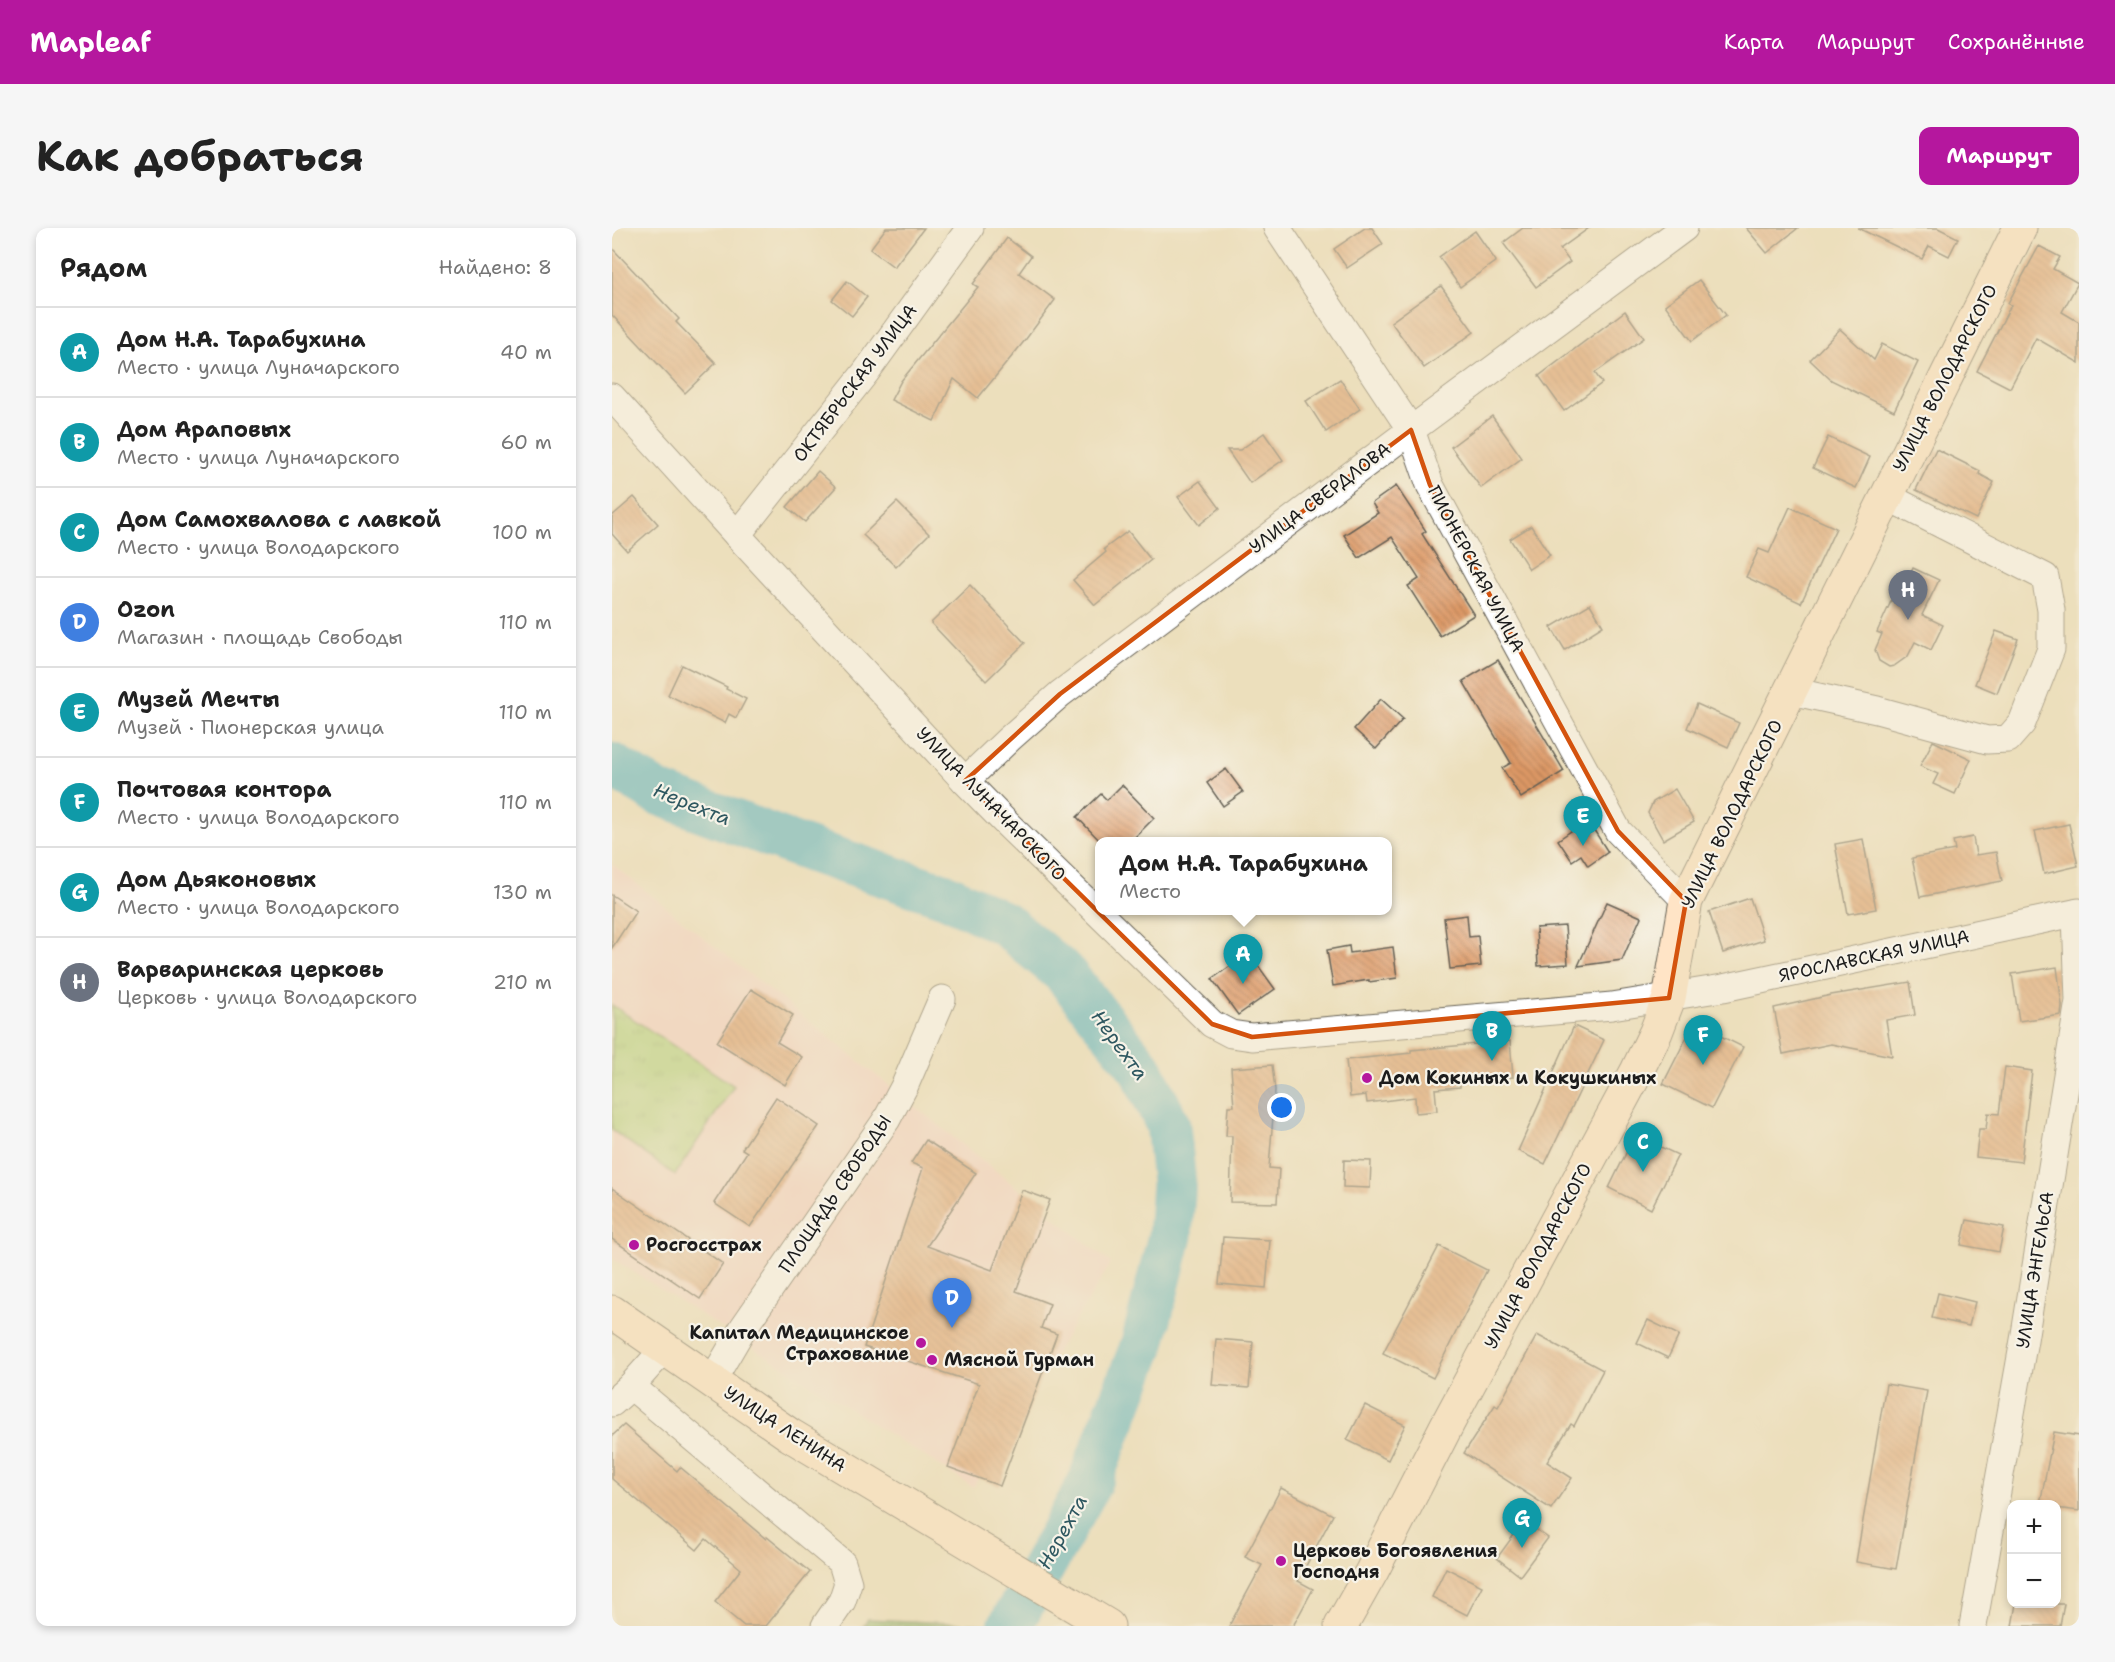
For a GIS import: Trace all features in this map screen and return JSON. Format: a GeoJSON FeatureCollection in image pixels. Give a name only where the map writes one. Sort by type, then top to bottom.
{"type":"FeatureCollection","features":[{"type":"Feature","properties":{"kind":"main road","name":"УЛИЦА ВОЛОДАРСКОГО"},"geometry":{"type":"LineString","coordinates":[[1341,1626],[1656,1032],[1669,998],[1686,901],[2020,228]]}},
{"type":"Feature","properties":{"kind":"main road","name":"УЛИЦА ЛЕНИНА"},"geometry":{"type":"LineString","coordinates":[[612,1312],[790,1435],[1106,1625]]}},
{"type":"Feature","properties":{"kind":"street","name":"ОКТЯБРЬСКАЯ УЛИЦА"},"geometry":{"type":"LineString","coordinates":[[736,535],[866,372],[970,228]]}},
{"type":"Feature","properties":{"kind":"street","name":"ПИОНЕРСКАЯ УЛИЦА"},"geometry":{"type":"LineString","coordinates":[[1277,228],[1411,430],[1430,485],[1618,831],[1686,901]]}},
{"type":"Feature","properties":{"kind":"street","name":"УЛИЦА СВЕРДЛОВА"},"geometry":{"type":"LineString","coordinates":[[965,781],[1009,738],[1060,694],[1684,228]]}},
{"type":"Feature","properties":{"kind":"street","name":"УЛИЦА ЛУНАЧАРСКОГО"},"geometry":{"type":"LineString","coordinates":[[612,397],[736,535],[965,781],[1095,910]]}},
{"type":"Feature","properties":{"kind":"street"},"geometry":{"type":"LineString","coordinates":[[1791,691],[1877,710],[1988,740],[2008,739],[2022,723],[2051,648],[2050,610],[2045,577],[1886,496]]}},
{"type":"Feature","properties":{"kind":"street","name":"ЯРОСЛАВСКАЯ УЛИЦА"},"geometry":{"type":"LineString","coordinates":[[1669,998],[2077,913]]}},
{"type":"Feature","properties":{"kind":"street","name":"УЛИЦА ЭНГЕЛЬСА"},"geometry":{"type":"LineString","coordinates":[[1973,1626],[2024,1340],[2079,1001],[2077,913]]}},
{"type":"Feature","properties":{"kind":"street","name":"УЛИЦА ЛУНАЧАРСКОГО"},"geometry":{"type":"LineString","coordinates":[[1100,915],[1212,1024],[1232,1034],[1252,1037],[1612,1006],[1669,998]]}},
{"type":"Feature","properties":{"kind":"street","name":"ПЛОЩАДЬ СВОБОДЫ"},"geometry":{"type":"LineString","coordinates":[[712,1381],[743,1328],[887,1119],[905,1085],[942,999]]}},
{"type":"Feature","properties":{"kind":"street"},"geometry":{"type":"LineString","coordinates":[[665,1348],[622,1394],[842,1563],[848,1583],[842,1601],[825,1626]]}},
{"type":"Feature","properties":{"kind":"highlighted area"},"geometry":{"type":"Polygon","coordinates":[[[1411,430],[1430,485],[1618,831],[1686,901],[1669,998],[1252,1037],[1212,1024],[965,781],[1060,694],[1411,430]]]}},
{"type":"Feature","properties":{"kind":"shaded area"},"geometry":{"type":"Polygon","coordinates":[[[612,864],[1111,1263],[973,1487],[612,1258],[612,864]]]}},
{"type":"Feature","properties":{"kind":"green space"},"geometry":{"type":"Polygon","coordinates":[[[612,1005],[734,1086],[675,1175],[612,1130],[612,1005]]]}},
{"type":"Feature","properties":{"kind":"green space"},"geometry":{"type":"Polygon","coordinates":[[[868,1619],[1008,1626],[863,1626],[868,1619]]]}},
{"type":"Feature","properties":{"kind":"building"},"geometry":{"type":"Polygon","coordinates":[[[886,228],[924,228],[894,267],[870,249],[886,228]]]}},
{"type":"Feature","properties":{"kind":"building"},"geometry":{"type":"Polygon","coordinates":[[[1365,228],[1372,228],[1383,244],[1347,268],[1334,249],[1365,228]]]}},
{"type":"Feature","properties":{"kind":"building"},"geometry":{"type":"Polygon","coordinates":[[[1523,228],[1589,228],[1560,249],[1570,262],[1536,287],[1503,243],[1523,228]]]}},
{"type":"Feature","properties":{"kind":"building"},"geometry":{"type":"Polygon","coordinates":[[[1746,228],[1798,228],[1767,253],[1746,228]]]}},
{"type":"Feature","properties":{"kind":"building"},"geometry":{"type":"Polygon","coordinates":[[[1858,228],[1938,228],[1958,238],[1949,256],[1929,246],[1922,259],[1858,228]]]}},
{"type":"Feature","properties":{"kind":"building"},"geometry":{"type":"Polygon","coordinates":[[[1475,231],[1496,261],[1460,287],[1439,257],[1475,231]]]}},
{"type":"Feature","properties":{"kind":"building"},"geometry":{"type":"Polygon","coordinates":[[[1007,238],[1031,256],[1019,273],[1055,300],[978,398],[954,379],[934,421],[891,400],[901,381],[978,287],[973,284],[1007,238]]]}},
{"type":"Feature","properties":{"kind":"building"},"geometry":{"type":"Polygon","coordinates":[[[2039,246],[2060,257],[2053,269],[2078,283],[2062,312],[2079,322],[2079,363],[2036,338],[2010,388],[1977,371],[2011,305],[2008,303],[2039,246]]]}},
{"type":"Feature","properties":{"kind":"building"},"geometry":{"type":"Polygon","coordinates":[[[612,248],[679,319],[676,322],[716,363],[685,393],[612,315],[612,248]]]}},
{"type":"Feature","properties":{"kind":"building"},"geometry":{"type":"Polygon","coordinates":[[[1699,280],[1726,315],[1692,341],[1665,305],[1699,280]]]}},
{"type":"Feature","properties":{"kind":"building"},"geometry":{"type":"Polygon","coordinates":[[[847,281],[867,297],[852,316],[832,300],[847,281]]]}},
{"type":"Feature","properties":{"kind":"building"},"geometry":{"type":"Polygon","coordinates":[[[1441,286],[1474,332],[1424,368],[1391,322],[1441,286]]]}},
{"type":"Feature","properties":{"kind":"building"},"geometry":{"type":"Polygon","coordinates":[[[1625,311],[1644,338],[1595,373],[1602,383],[1564,411],[1539,376],[1625,311]]]}},
{"type":"Feature","properties":{"kind":"building"},"geometry":{"type":"Polygon","coordinates":[[[1840,329],[1874,360],[1882,344],[1918,362],[1894,411],[1831,380],[1810,360],[1840,329]]]}},
{"type":"Feature","properties":{"kind":"building"},"geometry":{"type":"Polygon","coordinates":[[[1340,379],[1360,409],[1326,432],[1306,401],[1340,379]]]}},
{"type":"Feature","properties":{"kind":"building"},"geometry":{"type":"Polygon","coordinates":[[[1492,416],[1522,458],[1481,488],[1451,447],[1492,416]]]}},
{"type":"Feature","properties":{"kind":"building"},"geometry":{"type":"Polygon","coordinates":[[[1264,433],[1283,460],[1250,483],[1227,450],[1240,450],[1264,433]]]}},
{"type":"Feature","properties":{"kind":"building"},"geometry":{"type":"Polygon","coordinates":[[[1828,437],[1870,457],[1856,488],[1813,468],[1828,437]]]}},
{"type":"Feature","properties":{"kind":"building"},"geometry":{"type":"Polygon","coordinates":[[[1936,449],[1980,471],[1979,474],[1994,482],[1976,519],[1916,490],[1936,449]]]}},
{"type":"Feature","properties":{"kind":"building"},"geometry":{"type":"Polygon","coordinates":[[[818,471],[836,487],[805,522],[787,507],[818,471]]]}},
{"type":"Feature","properties":{"kind":"building"},"geometry":{"type":"Polygon","coordinates":[[[1200,481],[1220,508],[1199,525],[1178,497],[1200,481]]]}},
{"type":"Feature","properties":{"kind":"building"},"geometry":{"type":"Polygon","coordinates":[[[1396,486],[1426,531],[1422,534],[1474,615],[1440,636],[1408,586],[1419,579],[1392,537],[1359,558],[1344,535],[1378,513],[1372,503],[1396,486]]]}},
{"type":"Feature","properties":{"kind":"building"},"geometry":{"type":"Polygon","coordinates":[[[634,497],[658,524],[627,551],[612,534],[612,516],[634,497]]]}},
{"type":"Feature","properties":{"kind":"building"},"geometry":{"type":"Polygon","coordinates":[[[897,502],[929,534],[896,567],[863,535],[897,502]]]}},
{"type":"Feature","properties":{"kind":"building"},"geometry":{"type":"Polygon","coordinates":[[[1790,507],[1836,528],[1801,603],[1746,577],[1759,549],[1769,553],[1790,507]]]}},
{"type":"Feature","properties":{"kind":"building"},"geometry":{"type":"Polygon","coordinates":[[[1531,526],[1550,555],[1529,569],[1510,539],[1531,526]]]}},
{"type":"Feature","properties":{"kind":"building"},"geometry":{"type":"Polygon","coordinates":[[[1128,531],[1151,560],[1095,605],[1073,580],[1106,552],[1104,549],[1128,531]]]}},
{"type":"Feature","properties":{"kind":"building"},"geometry":{"type":"Polygon","coordinates":[[[1913,568],[1939,580],[1922,615],[1943,625],[1931,650],[1915,642],[1908,656],[1889,667],[1879,661],[1875,650],[1882,634],[1877,632],[1893,597],[1898,600],[1913,568]]]}},
{"type":"Feature","properties":{"kind":"building"},"geometry":{"type":"Polygon","coordinates":[[[970,585],[1025,643],[986,681],[931,623],[970,585]]]}},
{"type":"Feature","properties":{"kind":"building"},"geometry":{"type":"Polygon","coordinates":[[[1590,604],[1603,626],[1565,650],[1551,627],[1590,604]]]}},
{"type":"Feature","properties":{"kind":"building"},"geometry":{"type":"Polygon","coordinates":[[[1996,631],[2018,639],[1997,693],[1975,684],[1996,631]]]}},
{"type":"Feature","properties":{"kind":"building"},"geometry":{"type":"Polygon","coordinates":[[[1498,660],[1564,771],[1521,798],[1502,768],[1511,763],[1463,681],[1498,660]]]}},
{"type":"Feature","properties":{"kind":"building"},"geometry":{"type":"Polygon","coordinates":[[[682,665],[746,699],[736,718],[729,714],[725,723],[668,695],[682,665]]]}},
{"type":"Feature","properties":{"kind":"building"},"geometry":{"type":"Polygon","coordinates":[[[1381,699],[1403,719],[1376,749],[1354,729],[1381,699]]]}},
{"type":"Feature","properties":{"kind":"building"},"geometry":{"type":"Polygon","coordinates":[[[1697,704],[1739,723],[1728,747],[1687,728],[1697,704]]]}},
{"type":"Feature","properties":{"kind":"building"},"geometry":{"type":"Polygon","coordinates":[[[1933,741],[1971,759],[1955,794],[1933,784],[1938,774],[1920,766],[1933,741]]]}},
{"type":"Feature","properties":{"kind":"building"},"geometry":{"type":"Polygon","coordinates":[[[1226,769],[1243,792],[1223,806],[1207,783],[1226,769]]]}},
{"type":"Feature","properties":{"kind":"building"},"geometry":{"type":"Polygon","coordinates":[[[1122,785],[1154,818],[1135,837],[1096,837],[1077,817],[1101,794],[1107,800],[1122,785]]]}},
{"type":"Feature","properties":{"kind":"building"},"geometry":{"type":"Polygon","coordinates":[[[1675,789],[1694,822],[1663,840],[1648,813],[1653,802],[1675,789]]]}},
{"type":"Feature","properties":{"kind":"building"},"geometry":{"type":"Polygon","coordinates":[[[2069,824],[2078,866],[2044,874],[2035,831],[2069,824]]]}},
{"type":"Feature","properties":{"kind":"building"},"geometry":{"type":"Polygon","coordinates":[[[1577,827],[1582,834],[1592,827],[1608,852],[1588,866],[1581,855],[1572,861],[1558,840],[1577,827]]]}},
{"type":"Feature","properties":{"kind":"building"},"geometry":{"type":"Polygon","coordinates":[[[1973,837],[1976,855],[1996,852],[2002,881],[1920,897],[1912,858],[1955,850],[1953,841],[1973,837]]]}},
{"type":"Feature","properties":{"kind":"building"},"geometry":{"type":"Polygon","coordinates":[[[1863,839],[1876,909],[1848,914],[1835,844],[1863,839]]]}},
{"type":"Feature","properties":{"kind":"building"},"geometry":{"type":"Polygon","coordinates":[[[612,895],[636,911],[612,948],[612,895]]]}},
{"type":"Feature","properties":{"kind":"building"},"geometry":{"type":"Polygon","coordinates":[[[1750,898],[1764,940],[1723,953],[1709,912],[1750,898]]]}},
{"type":"Feature","properties":{"kind":"building"},"geometry":{"type":"Polygon","coordinates":[[[1607,902],[1641,917],[1622,960],[1578,966],[1607,902]]]}},
{"type":"Feature","properties":{"kind":"building"},"geometry":{"type":"Polygon","coordinates":[[[1467,915],[1469,937],[1478,936],[1481,966],[1450,969],[1444,918],[1467,915]]]}},
{"type":"Feature","properties":{"kind":"building"},"geometry":{"type":"Polygon","coordinates":[[[1565,926],[1568,964],[1538,966],[1536,928],[1565,926]]]}},
{"type":"Feature","properties":{"kind":"building"},"geometry":{"type":"Polygon","coordinates":[[[1349,946],[1350,953],[1393,947],[1397,978],[1333,986],[1327,950],[1349,946]]]}},
{"type":"Feature","properties":{"kind":"building"},"geometry":{"type":"Polygon","coordinates":[[[1249,953],[1275,989],[1238,1015],[1212,979],[1249,953]]]}},
{"type":"Feature","properties":{"kind":"building"},"geometry":{"type":"Polygon","coordinates":[[[2057,967],[2062,1005],[2061,1015],[2019,1021],[2012,974],[2057,967]]]}},
{"type":"Feature","properties":{"kind":"building"},"geometry":{"type":"Polygon","coordinates":[[[1910,982],[1915,1015],[1886,1020],[1892,1056],[1831,1044],[1783,1054],[1774,1008],[1831,995],[1910,982]]]}},
{"type":"Feature","properties":{"kind":"building"},"geometry":{"type":"Polygon","coordinates":[[[751,989],[793,1015],[777,1042],[802,1057],[785,1085],[717,1042],[751,989]]]}},
{"type":"Feature","properties":{"kind":"building"},"geometry":{"type":"Polygon","coordinates":[[[1694,1023],[1743,1047],[1712,1108],[1663,1084],[1694,1023]]]}},
{"type":"Feature","properties":{"kind":"building"},"geometry":{"type":"Polygon","coordinates":[[[1574,1026],[1604,1040],[1545,1164],[1518,1151],[1574,1026]]]}},
{"type":"Feature","properties":{"kind":"building"},"geometry":{"type":"Polygon","coordinates":[[[1510,1041],[1513,1077],[1460,1083],[1460,1087],[1435,1089],[1437,1111],[1416,1113],[1415,1097],[1367,1103],[1366,1095],[1350,1097],[1346,1060],[1411,1053],[1411,1050],[1510,1041]]]}},
{"type":"Feature","properties":{"kind":"building"},"geometry":{"type":"Polygon","coordinates":[[[1272,1065],[1275,1090],[1269,1168],[1279,1169],[1277,1203],[1230,1202],[1232,1136],[1226,1136],[1228,1106],[1234,1106],[1231,1068],[1272,1065]]]}},
{"type":"Feature","properties":{"kind":"building"},"geometry":{"type":"Polygon","coordinates":[[[2005,1067],[2032,1071],[2021,1162],[1976,1157],[1979,1129],[1986,1129],[1988,1113],[1999,1114],[2005,1067]]]}},
{"type":"Feature","properties":{"kind":"building"},"geometry":{"type":"Polygon","coordinates":[[[776,1097],[819,1126],[750,1227],[714,1203],[747,1152],[742,1149],[776,1097]]]}},
{"type":"Feature","properties":{"kind":"building"},"geometry":{"type":"Polygon","coordinates":[[[1635,1135],[1678,1155],[1651,1209],[1609,1188],[1635,1135]]]}},
{"type":"Feature","properties":{"kind":"building"},"geometry":{"type":"Polygon","coordinates":[[[926,1140],[976,1173],[927,1246],[992,1270],[1022,1190],[1050,1200],[1016,1291],[1050,1304],[1041,1328],[1057,1334],[1000,1486],[948,1467],[979,1384],[864,1347],[923,1168],[911,1163],[926,1140]]]}},
{"type":"Feature","properties":{"kind":"building"},"geometry":{"type":"Polygon","coordinates":[[[1344,1160],[1371,1161],[1370,1188],[1343,1187],[1344,1160]]]}},
{"type":"Feature","properties":{"kind":"building"},"geometry":{"type":"Polygon","coordinates":[[[612,1188],[723,1264],[700,1299],[612,1239],[612,1188]]]}},
{"type":"Feature","properties":{"kind":"building"},"geometry":{"type":"Polygon","coordinates":[[[1967,1220],[2004,1227],[1999,1252],[1961,1245],[1967,1220]]]}},
{"type":"Feature","properties":{"kind":"building"},"geometry":{"type":"Polygon","coordinates":[[[1223,1237],[1270,1240],[1266,1288],[1219,1284],[1223,1237]]]}},
{"type":"Feature","properties":{"kind":"building"},"geometry":{"type":"Polygon","coordinates":[[[1439,1246],[1487,1270],[1433,1378],[1383,1353],[1439,1246]]]}},
{"type":"Feature","properties":{"kind":"building"},"geometry":{"type":"Polygon","coordinates":[[[1938,1293],[1975,1302],[1969,1326],[1932,1318],[1938,1293]]]}},
{"type":"Feature","properties":{"kind":"building"},"geometry":{"type":"Polygon","coordinates":[[[1648,1320],[1679,1335],[1668,1358],[1637,1343],[1648,1320]]]}},
{"type":"Feature","properties":{"kind":"building"},"geometry":{"type":"Polygon","coordinates":[[[1537,1335],[1603,1370],[1574,1426],[1571,1424],[1547,1462],[1572,1478],[1551,1509],[1464,1453],[1495,1405],[1498,1407],[1537,1335]]]}},
{"type":"Feature","properties":{"kind":"building"},"geometry":{"type":"Polygon","coordinates":[[[1216,1339],[1253,1342],[1249,1388],[1212,1385],[1216,1339]]]}},
{"type":"Feature","properties":{"kind":"building"},"geometry":{"type":"Polygon","coordinates":[[[1886,1384],[1927,1391],[1896,1569],[1856,1562],[1886,1384]]]}},
{"type":"Feature","properties":{"kind":"building"},"geometry":{"type":"Polygon","coordinates":[[[1365,1405],[1405,1425],[1388,1460],[1347,1440],[1365,1405]]]}},
{"type":"Feature","properties":{"kind":"building"},"geometry":{"type":"Polygon","coordinates":[[[624,1425],[677,1471],[680,1467],[766,1539],[767,1537],[810,1572],[766,1626],[744,1626],[715,1602],[741,1569],[706,1539],[697,1550],[612,1479],[612,1436],[624,1425]]]}},
{"type":"Feature","properties":{"kind":"building"},"geometry":{"type":"Polygon","coordinates":[[[2054,1432],[2079,1436],[2079,1511],[2061,1509],[2061,1500],[2041,1500],[2054,1432]]]}},
{"type":"Feature","properties":{"kind":"building","name":"Церковь Богоявления Господня"},"geometry":{"type":"Polygon","coordinates":[[[1281,1488],[1333,1515],[1298,1581],[1313,1589],[1293,1626],[1229,1626],[1262,1565],[1245,1557],[1281,1488]]]}},
{"type":"Feature","properties":{"kind":"building"},"geometry":{"type":"Polygon","coordinates":[[[1524,1521],[1548,1538],[1520,1576],[1497,1558],[1524,1521]]]}},
{"type":"Feature","properties":{"kind":"building"},"geometry":{"type":"Polygon","coordinates":[[[1446,1568],[1482,1586],[1467,1615],[1432,1597],[1446,1568]]]}},
{"type":"Feature","properties":{"kind":"building"},"geometry":{"type":"Polygon","coordinates":[[[2061,1604],[2064,1604],[2060,1626],[2012,1626],[2015,1608],[2061,1608],[2061,1604]]]}},
{"type":"Feature","properties":{"kind":"waterway","name":"Нерехта"},"geometry":{"type":"LineString","coordinates":[[612,765],[658,793],[812,851],[947,896],[1005,924],[1064,973],[1141,1069],[1168,1125],[1174,1183],[1170,1236],[1143,1344],[1088,1486],[1010,1626]]}},
{"type":"Feature","properties":{"kind":"place","name":"Варваринская церковь"},"geometry":{"type":"Point","coordinates":[1908,620]}},
{"type":"Feature","properties":{"kind":"place","name":"Музей Мечты"},"geometry":{"type":"Point","coordinates":[1583,846]}},
{"type":"Feature","properties":{"kind":"place","name":"Дом Н.А. Тарабухина"},"geometry":{"type":"Point","coordinates":[1243,984]}},
{"type":"Feature","properties":{"kind":"place","name":"Дом Араповых"},"geometry":{"type":"Point","coordinates":[1492,1061]}},
{"type":"Feature","properties":{"kind":"place","name":"Почтовая контора"},"geometry":{"type":"Point","coordinates":[1703,1065]}},
{"type":"Feature","properties":{"kind":"place","name":"Дом Кокиных и Кокушкиных"},"geometry":{"type":"Point","coordinates":[1367,1078]}},
{"type":"Feature","properties":{"kind":"place","name":"Дом Самохвалова с лавкой"},"geometry":{"type":"Point","coordinates":[1643,1172]}},
{"type":"Feature","properties":{"kind":"place","name":"Росгосстрах"},"geometry":{"type":"Point","coordinates":[634,1245]}},
{"type":"Feature","properties":{"kind":"place","name":"Ozon"},"geometry":{"type":"Point","coordinates":[952,1328]}},
{"type":"Feature","properties":{"kind":"place","name":"Капитал Медицинское Страхование"},"geometry":{"type":"Point","coordinates":[921,1343]}},
{"type":"Feature","properties":{"kind":"place","name":"Мясной Гурман"},"geometry":{"type":"Point","coordinates":[932,1360]}},
{"type":"Feature","properties":{"kind":"place","name":"Дом Дьяконовых"},"geometry":{"type":"Point","coordinates":[1522,1548]}},
{"type":"Feature","properties":{"kind":"place","name":"Церковь Богоявления Господня"},"geometry":{"type":"Point","coordinates":[1281,1561]}}]}
